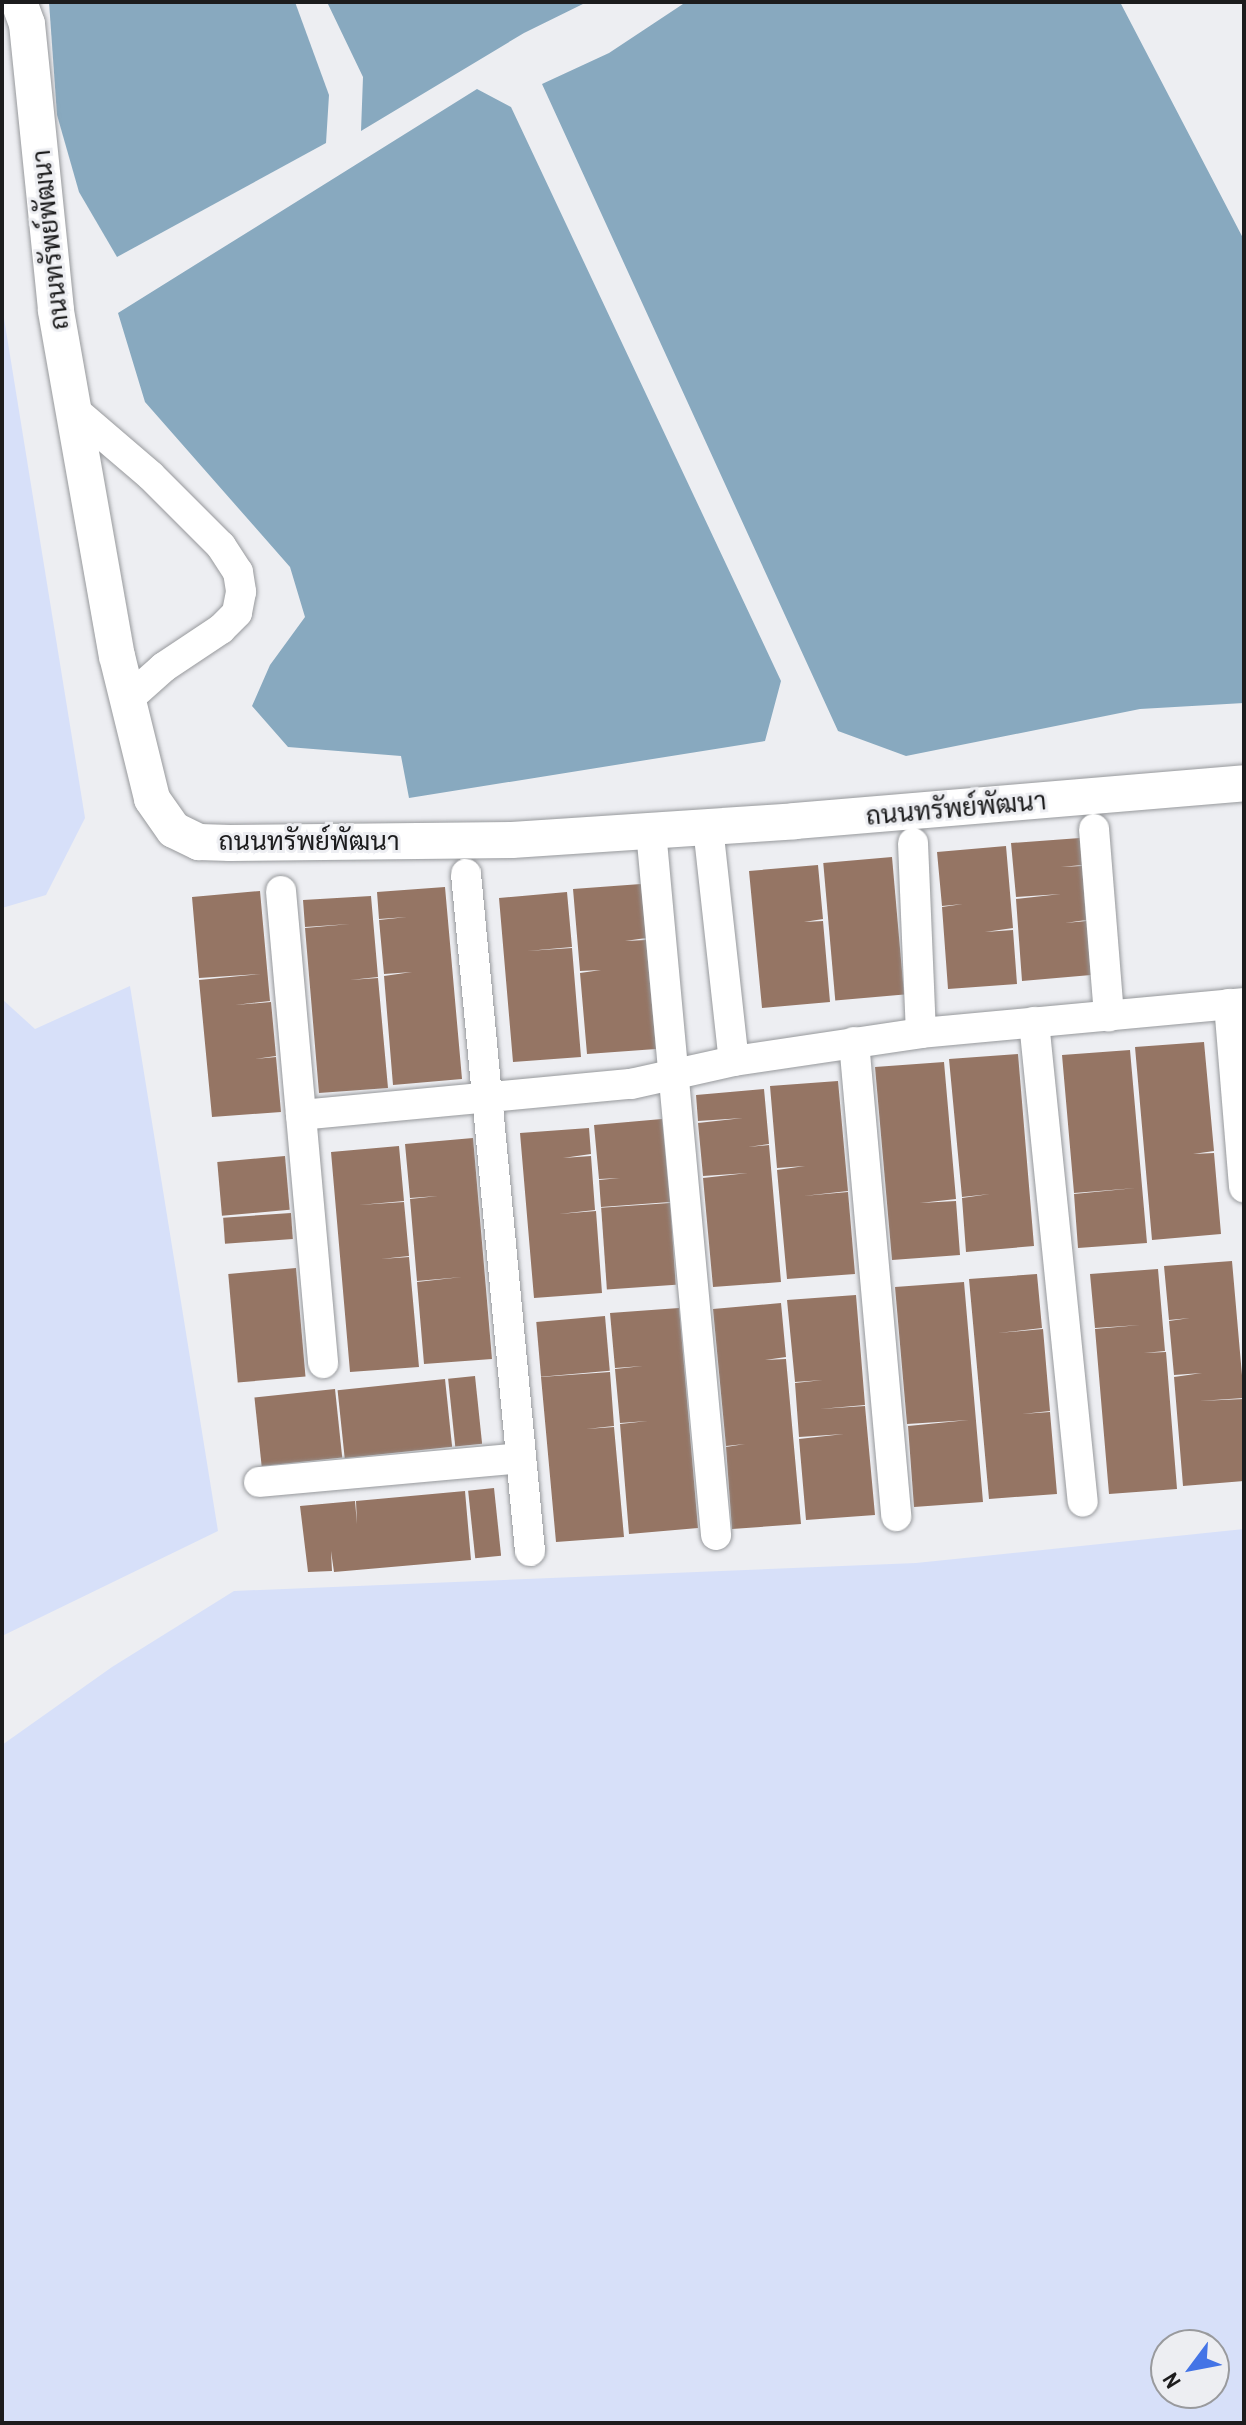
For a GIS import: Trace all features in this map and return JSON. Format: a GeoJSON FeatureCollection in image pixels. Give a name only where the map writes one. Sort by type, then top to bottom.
{"type":"FeatureCollection","features":[{"type":"Feature","properties":{"kind":"street","name":"ถนนทรัพย์พัฒนา"},"geometry":{"type":"LineString","coordinates":[[19,2],[27,24],[56,311],[127,700],[152,799],[174,830],[199,842],[512,840],[1244,783]]}},
{"type":"Feature","properties":{"kind":"street"},"geometry":{"type":"LineString","coordinates":[[74,410],[151,476],[221,546],[238,572],[241,592],[237,613],[221,629],[164,667],[127,700]]}},
{"type":"Feature","properties":{"kind":"street"},"geometry":{"type":"LineString","coordinates":[[708,827],[734,1061]]}},
{"type":"Feature","properties":{"kind":"street"},"geometry":{"type":"LineString","coordinates":[[1094,829],[1109,1016]]}},
{"type":"Feature","properties":{"kind":"street"},"geometry":{"type":"LineString","coordinates":[[651,831],[716,1535]]}},
{"type":"Feature","properties":{"kind":"street"},"geometry":{"type":"LineString","coordinates":[[913,843],[921,1033]]}},
{"type":"Feature","properties":{"kind":"street"},"geometry":{"type":"LineString","coordinates":[[466,874],[530,1551]]}},
{"type":"Feature","properties":{"kind":"street"},"geometry":{"type":"LineString","coordinates":[[281,891],[323,1363]]}},
{"type":"Feature","properties":{"kind":"street"},"geometry":{"type":"LineString","coordinates":[[301,1115],[631,1084],[734,1061],[921,1033],[1236,1004],[1244,1187]]}},
{"type":"Feature","properties":{"kind":"street"},"geometry":{"type":"LineString","coordinates":[[1034,1022],[1083,1502]]}},
{"type":"Feature","properties":{"kind":"street"},"geometry":{"type":"LineString","coordinates":[[854,1042],[896,1516]]}},
{"type":"Feature","properties":{"kind":"street"},"geometry":{"type":"LineString","coordinates":[[259,1482],[521,1458]]}},
{"type":"Feature","properties":{"kind":"shaded area"},"geometry":{"type":"Polygon","coordinates":[[[49,2],[295,2],[329,95],[326,143],[117,257],[79,192],[57,115],[49,2]]]}},
{"type":"Feature","properties":{"kind":"shaded area"},"geometry":{"type":"Polygon","coordinates":[[[327,2],[587,2],[524,33],[361,131],[363,77],[327,2]]]}},
{"type":"Feature","properties":{"kind":"shaded area"},"geometry":{"type":"Polygon","coordinates":[[[686,2],[1120,2],[1244,240],[1244,703],[1140,709],[906,756],[838,731],[542,84],[609,53],[686,2]]]}},
{"type":"Feature","properties":{"kind":"shaded area"},"geometry":{"type":"Polygon","coordinates":[[[477,89],[511,107],[781,681],[765,741],[409,798],[401,756],[288,747],[252,706],[270,665],[305,617],[290,567],[145,402],[118,313],[477,89]]]}},
{"type":"Feature","properties":{"kind":"shaded area"},"geometry":{"type":"Polygon","coordinates":[[[2,306],[85,818],[46,895],[2,908],[2,306]]]}},
{"type":"Feature","properties":{"kind":"shaded area"},"geometry":{"type":"Polygon","coordinates":[[[130,986],[218,1531],[2,1636],[2,999],[35,1029],[130,986]]]}},
{"type":"Feature","properties":{"kind":"shaded area"},"geometry":{"type":"Polygon","coordinates":[[[1244,1529],[1244,2423],[2,2423],[2,1745],[112,1667],[234,1591],[916,1563],[1244,1529]]]}},
{"type":"Feature","properties":{"kind":"building"},"geometry":{"type":"Polygon","coordinates":[[[1080,838],[1082,865],[1061,867],[1082,866],[1086,920],[1065,923],[1087,921],[1091,975],[1022,981],[1016,899],[1061,894],[1016,897],[1011,843],[1080,838]]]}},
{"type":"Feature","properties":{"kind":"building"},"geometry":{"type":"Polygon","coordinates":[[[1006,846],[1013,928],[985,932],[1013,930],[1017,984],[948,989],[942,907],[963,904],[942,906],[937,852],[1006,846]]]}},
{"type":"Feature","properties":{"kind":"building"},"geometry":{"type":"Polygon","coordinates":[[[892,857],[904,994],[835,1000],[823,863],[892,857]]]}},
{"type":"Feature","properties":{"kind":"building"},"geometry":{"type":"Polygon","coordinates":[[[818,865],[823,919],[804,922],[823,921],[830,1002],[762,1008],[749,871],[818,865]]]}},
{"type":"Feature","properties":{"kind":"building"},"geometry":{"type":"Polygon","coordinates":[[[641,884],[646,938],[625,941],[646,940],[656,1049],[587,1054],[580,973],[601,970],[580,971],[573,889],[641,884]]]}},
{"type":"Feature","properties":{"kind":"building"},"geometry":{"type":"Polygon","coordinates":[[[445,887],[462,1079],[393,1085],[384,976],[412,972],[384,974],[379,920],[407,917],[379,919],[377,892],[445,887]]]}},
{"type":"Feature","properties":{"kind":"building"},"geometry":{"type":"Polygon","coordinates":[[[260,891],[270,1001],[235,1005],[271,1002],[276,1056],[255,1059],[276,1057],[281,1112],[212,1117],[199,980],[261,974],[199,978],[192,897],[260,891]]]}},
{"type":"Feature","properties":{"kind":"building"},"geometry":{"type":"Polygon","coordinates":[[[567,892],[572,947],[527,951],[572,948],[581,1057],[513,1062],[499,898],[567,892]]]}},
{"type":"Feature","properties":{"kind":"building"},"geometry":{"type":"Polygon","coordinates":[[[371,896],[378,977],[350,980],[378,978],[388,1088],[319,1093],[305,928],[350,924],[305,927],[303,900],[371,896]]]}},
{"type":"Feature","properties":{"kind":"building"},"geometry":{"type":"Polygon","coordinates":[[[1204,1042],[1214,1151],[1193,1154],[1214,1153],[1221,1234],[1152,1240],[1135,1047],[1204,1042]]]}},
{"type":"Feature","properties":{"kind":"building"},"geometry":{"type":"Polygon","coordinates":[[[1130,1050],[1147,1243],[1078,1248],[1074,1194],[1136,1188],[1074,1193],[1062,1055],[1130,1050]]]}},
{"type":"Feature","properties":{"kind":"building"},"geometry":{"type":"Polygon","coordinates":[[[1018,1054],[1034,1246],[966,1252],[962,1198],[990,1194],[962,1197],[949,1059],[1018,1054]]]}},
{"type":"Feature","properties":{"kind":"building"},"geometry":{"type":"Polygon","coordinates":[[[944,1062],[956,1199],[920,1203],[956,1201],[960,1255],[892,1260],[875,1067],[944,1062]]]}},
{"type":"Feature","properties":{"kind":"building"},"geometry":{"type":"Polygon","coordinates":[[[838,1081],[848,1191],[803,1196],[848,1192],[855,1274],[787,1279],[777,1170],[805,1166],[777,1168],[770,1086],[838,1081]]]}},
{"type":"Feature","properties":{"kind":"building"},"geometry":{"type":"Polygon","coordinates":[[[764,1089],[769,1144],[748,1147],[769,1145],[781,1282],[713,1287],[703,1178],[748,1173],[703,1176],[698,1123],[743,1118],[698,1121],[696,1095],[764,1089]]]}},
{"type":"Feature","properties":{"kind":"building"},"geometry":{"type":"Polygon","coordinates":[[[662,1119],[670,1202],[601,1207],[599,1180],[620,1178],[599,1179],[594,1125],[662,1119]]]}},
{"type":"Feature","properties":{"kind":"building"},"geometry":{"type":"Polygon","coordinates":[[[589,1128],[591,1154],[563,1158],[591,1156],[595,1210],[559,1214],[596,1211],[602,1293],[534,1298],[520,1133],[589,1128]]]}},
{"type":"Feature","properties":{"kind":"building"},"geometry":{"type":"Polygon","coordinates":[[[473,1138],[492,1359],[424,1364],[417,1282],[462,1277],[417,1281],[410,1199],[438,1196],[410,1198],[405,1144],[473,1138]]]}},
{"type":"Feature","properties":{"kind":"building"},"geometry":{"type":"Polygon","coordinates":[[[399,1146],[404,1201],[359,1205],[404,1202],[409,1256],[381,1259],[409,1257],[419,1367],[350,1372],[331,1152],[399,1146]]]}},
{"type":"Feature","properties":{"kind":"building"},"geometry":{"type":"Polygon","coordinates":[[[285,1156],[290,1210],[222,1216],[217,1162],[285,1156]]]}},
{"type":"Feature","properties":{"kind":"building"},"geometry":{"type":"Polygon","coordinates":[[[670,1203],[676,1285],[607,1290],[601,1208],[670,1203]]]}},
{"type":"Feature","properties":{"kind":"building"},"geometry":{"type":"Polygon","coordinates":[[[291,1213],[293,1239],[225,1244],[223,1218],[291,1213]]]}},
{"type":"Feature","properties":{"kind":"building"},"geometry":{"type":"Polygon","coordinates":[[[1232,1261],[1244,1398],[1199,1401],[1244,1399],[1244,1481],[1183,1486],[1174,1377],[1202,1373],[1174,1375],[1169,1321],[1190,1318],[1169,1320],[1164,1266],[1232,1261]]]}},
{"type":"Feature","properties":{"kind":"building"},"geometry":{"type":"Polygon","coordinates":[[[296,1268],[305,1377],[238,1383],[228,1274],[296,1268]]]}},
{"type":"Feature","properties":{"kind":"building"},"geometry":{"type":"Polygon","coordinates":[[[1158,1269],[1165,1351],[1144,1353],[1166,1352],[1177,1489],[1109,1494],[1095,1329],[1140,1325],[1095,1328],[1090,1274],[1158,1269]]]}},
{"type":"Feature","properties":{"kind":"building"},"geometry":{"type":"Polygon","coordinates":[[[1037,1274],[1042,1328],[998,1333],[1043,1329],[1050,1411],[1022,1414],[1050,1412],[1057,1494],[989,1499],[969,1279],[1037,1274]]]}},
{"type":"Feature","properties":{"kind":"building"},"geometry":{"type":"Polygon","coordinates":[[[964,1282],[983,1502],[914,1507],[908,1426],[969,1420],[907,1424],[895,1287],[964,1282]]]}},
{"type":"Feature","properties":{"kind":"building"},"geometry":{"type":"Polygon","coordinates":[[[856,1295],[865,1405],[820,1409],[865,1406],[875,1515],[806,1520],[799,1439],[844,1434],[799,1437],[795,1383],[823,1380],[795,1382],[787,1300],[856,1295]]]}},
{"type":"Feature","properties":{"kind":"building"},"geometry":{"type":"Polygon","coordinates":[[[781,1303],[786,1357],[765,1360],[786,1359],[801,1524],[732,1529],[726,1447],[745,1444],[726,1446],[713,1309],[781,1303]]]}},
{"type":"Feature","properties":{"kind":"building"},"geometry":{"type":"Polygon","coordinates":[[[679,1308],[698,1528],[629,1534],[620,1424],[648,1421],[620,1423],[615,1369],[643,1366],[615,1368],[610,1313],[679,1308]]]}},
{"type":"Feature","properties":{"kind":"building"},"geometry":{"type":"Polygon","coordinates":[[[605,1316],[610,1371],[541,1377],[536,1322],[605,1316]]]}},
{"type":"Feature","properties":{"kind":"building"},"geometry":{"type":"Polygon","coordinates":[[[610,1372],[614,1426],[586,1429],[614,1427],[624,1537],[556,1542],[541,1377],[610,1372]]]}},
{"type":"Feature","properties":{"kind":"building"},"geometry":{"type":"Polygon","coordinates":[[[475,1376],[482,1444],[455,1446],[448,1379],[475,1376]]]}},
{"type":"Feature","properties":{"kind":"building"},"geometry":{"type":"Polygon","coordinates":[[[445,1379],[452,1447],[345,1458],[338,1390],[445,1379]]]}},
{"type":"Feature","properties":{"kind":"building"},"geometry":{"type":"Polygon","coordinates":[[[335,1389],[342,1458],[262,1466],[254,1397],[335,1389]]]}},
{"type":"Feature","properties":{"kind":"building"},"geometry":{"type":"Polygon","coordinates":[[[494,1488],[501,1556],[475,1558],[468,1491],[494,1488]]]}},
{"type":"Feature","properties":{"kind":"building"},"geometry":{"type":"Polygon","coordinates":[[[465,1491],[471,1560],[334,1572],[331,1551],[332,1571],[308,1572],[300,1506],[355,1501],[357,1524],[356,1501],[465,1491]]]}}]}
